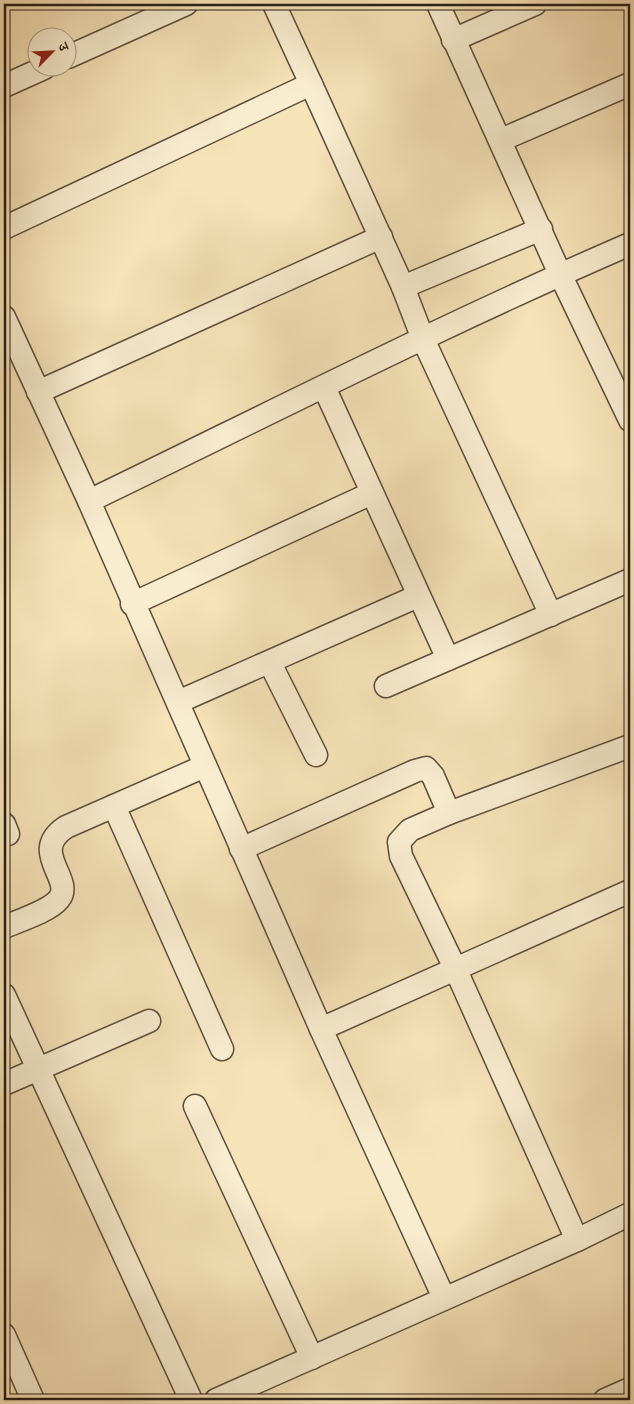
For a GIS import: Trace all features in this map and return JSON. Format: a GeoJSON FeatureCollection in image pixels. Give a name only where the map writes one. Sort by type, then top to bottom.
{"type":"FeatureCollection","features":[{"type":"Feature","properties":{"kind":"street"},"geometry":{"type":"LineString","coordinates":[[78,53],[186,4]]}},
{"type":"Feature","properties":{"kind":"street"},"geometry":{"type":"LineString","coordinates":[[274,4],[381,237],[423,339],[551,615]]}},
{"type":"Feature","properties":{"kind":"street"},"geometry":{"type":"LineString","coordinates":[[438,4],[560,274],[629,412]]}},
{"type":"Feature","properties":{"kind":"street"},"geometry":{"type":"LineString","coordinates":[[453,40],[535,4]]}},
{"type":"Feature","properties":{"kind":"street"},"geometry":{"type":"LineString","coordinates":[[4,86],[28,75]]}},
{"type":"Feature","properties":{"kind":"street"},"geometry":{"type":"LineString","coordinates":[[4,228],[311,84]]}},
{"type":"Feature","properties":{"kind":"street"},"geometry":{"type":"LineString","coordinates":[[501,140],[630,84]]}},
{"type":"Feature","properties":{"kind":"street"},"geometry":{"type":"LineString","coordinates":[[403,287],[540,229]]}},
{"type":"Feature","properties":{"kind":"street"},"geometry":{"type":"LineString","coordinates":[[38,392],[381,237]]}},
{"type":"Feature","properties":{"kind":"street"},"geometry":{"type":"LineString","coordinates":[[89,501],[423,339],[560,274],[630,244]]}},
{"type":"Feature","properties":{"kind":"street"},"geometry":{"type":"LineString","coordinates":[[6,330],[38,392],[89,501],[132,604],[178,702],[321,1029],[444,1298]]}},
{"type":"Feature","properties":{"kind":"street"},"geometry":{"type":"LineString","coordinates":[[324,387],[448,659]]}},
{"type":"Feature","properties":{"kind":"street"},"geometry":{"type":"LineString","coordinates":[[132,604],[372,493]]}},
{"type":"Feature","properties":{"kind":"street"},"geometry":{"type":"LineString","coordinates":[[386,686],[630,580]]}},
{"type":"Feature","properties":{"kind":"street"},"geometry":{"type":"LineString","coordinates":[[178,702],[418,596]]}},
{"type":"Feature","properties":{"kind":"street"},"geometry":{"type":"LineString","coordinates":[[270,662],[316,755]]}},
{"type":"Feature","properties":{"kind":"street"},"geometry":{"type":"LineString","coordinates":[[577,1240],[455,968],[401,856],[399,842],[410,830],[449,813],[630,746]]}},
{"type":"Feature","properties":{"kind":"street"},"geometry":{"type":"LineString","coordinates":[[4,928],[53,905],[60,898],[62,889],[51,855],[50,842],[55,834],[205,766]]}},
{"type":"Feature","properties":{"kind":"street"},"geometry":{"type":"LineString","coordinates":[[241,849],[415,771],[426,768],[433,776],[449,813]]}},
{"type":"Feature","properties":{"kind":"street"},"geometry":{"type":"LineString","coordinates":[[114,806],[222,1049]]}},
{"type":"Feature","properties":{"kind":"street"},"geometry":{"type":"LineString","coordinates":[[321,1029],[630,891]]}},
{"type":"Feature","properties":{"kind":"street"},"geometry":{"type":"LineString","coordinates":[[4,995],[191,1400]]}},
{"type":"Feature","properties":{"kind":"street"},"geometry":{"type":"LineString","coordinates":[[4,1084],[149,1020]]}},
{"type":"Feature","properties":{"kind":"street"},"geometry":{"type":"LineString","coordinates":[[195,1106],[312,1358]]}},
{"type":"Feature","properties":{"kind":"street"},"geometry":{"type":"LineString","coordinates":[[216,1400],[577,1240],[630,1214]]}},
{"type":"Feature","properties":{"kind":"street"},"geometry":{"type":"LineString","coordinates":[[4,1335],[33,1400]]}},
{"type":"Feature","properties":{"kind":"street"},"geometry":{"type":"LineString","coordinates":[[605,1400],[630,1389]]}}]}
